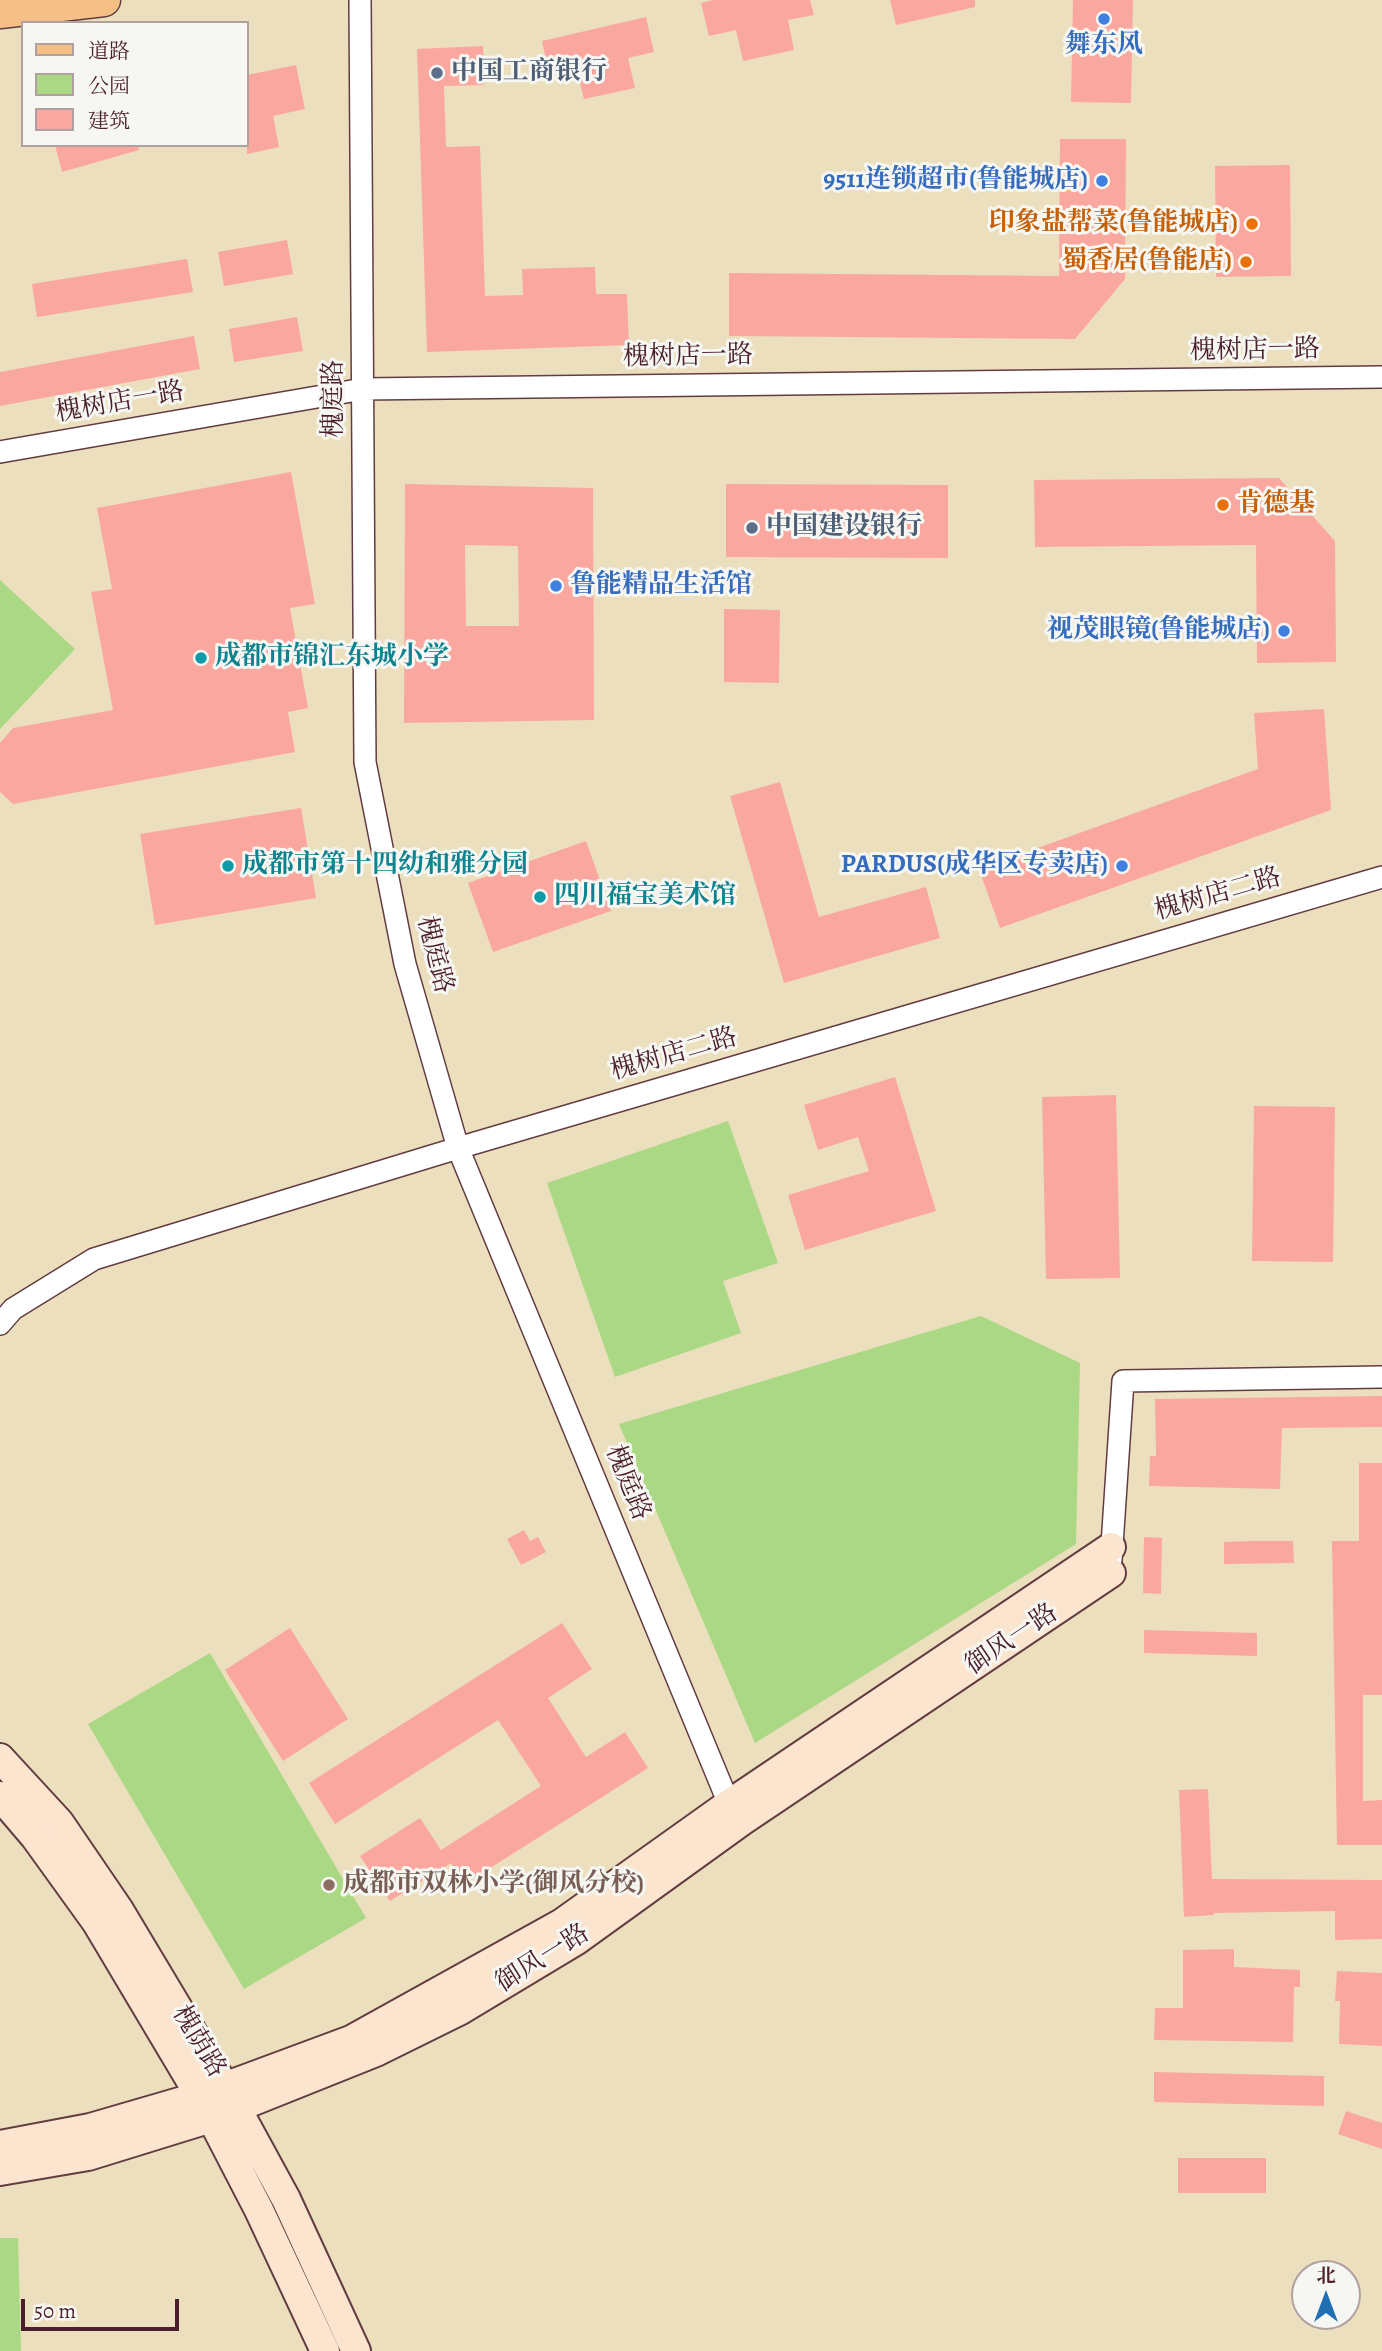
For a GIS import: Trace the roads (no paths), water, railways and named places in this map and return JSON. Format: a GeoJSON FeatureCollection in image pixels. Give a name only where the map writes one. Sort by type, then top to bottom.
{"type":"FeatureCollection","features":[{"type":"Feature","properties":{"kind":"main road"},"geometry":{"type":"LineString","coordinates":[[0,12],[104,0]]}},
{"type":"Feature","properties":{"kind":"main road","name":"御风一路"},"geometry":{"type":"LineString","coordinates":[[0,2171],[88,2156],[218,2102],[376,2052],[459,2011],[577,1940],[736,1812],[1111,1560]]}},
{"type":"Feature","properties":{"kind":"main road","name":"槐荫路"},"geometry":{"type":"LineString","coordinates":[[0,1758],[59,1822],[119,1910],[218,2102],[259,2210],[325,2351]]}},
{"type":"Feature","properties":{"kind":"main road","name":"槐荫路"},"geometry":{"type":"LineString","coordinates":[[0,1796],[35,1837],[97,1923],[285,2199],[356,2351]]}},
{"type":"Feature","properties":{"kind":"main road","name":"御风一路"},"geometry":{"type":"LineString","coordinates":[[0,2144],[218,2102]]}},
{"type":"Feature","properties":{"kind":"street","name":"槐庭路"},"geometry":{"type":"LineString","coordinates":[[360,0],[365,762],[405,964],[458,1147],[736,1812]]}},
{"type":"Feature","properties":{"kind":"street","name":"槐树店一路"},"geometry":{"type":"LineString","coordinates":[[0,452],[363,389],[1382,377]]}},
{"type":"Feature","properties":{"kind":"street","name":"槐树店二路"},"geometry":{"type":"LineString","coordinates":[[0,1324],[13,1309],[94,1259],[458,1147],[1382,877]]}},
{"type":"Feature","properties":{"kind":"street","name":"御风一路"},"geometry":{"type":"LineString","coordinates":[[1111,1560],[1123,1381],[1382,1377]]}},
{"type":"Feature","properties":{"kind":"place","name":"舞东风"},"geometry":{"type":"Point","coordinates":[1104,19]}},
{"type":"Feature","properties":{"kind":"place","name":"中国工商银行"},"geometry":{"type":"Point","coordinates":[437,73]}},
{"type":"Feature","properties":{"kind":"place","name":"9511连锁超市(鲁能城店)"},"geometry":{"type":"Point","coordinates":[1102,181]}},
{"type":"Feature","properties":{"kind":"place","name":"印象盐帮菜(鲁能城店)"},"geometry":{"type":"Point","coordinates":[1252,224]}},
{"type":"Feature","properties":{"kind":"place","name":"蜀香居(鲁能店)"},"geometry":{"type":"Point","coordinates":[1246,262]}},
{"type":"Feature","properties":{"kind":"place","name":"肯德基"},"geometry":{"type":"Point","coordinates":[1223,505]}},
{"type":"Feature","properties":{"kind":"place","name":"中国建设银行"},"geometry":{"type":"Point","coordinates":[752,528]}},
{"type":"Feature","properties":{"kind":"place","name":"鲁能精品生活馆"},"geometry":{"type":"Point","coordinates":[556,586]}},
{"type":"Feature","properties":{"kind":"place","name":"视茂眼镜(鲁能城店)"},"geometry":{"type":"Point","coordinates":[1284,631]}},
{"type":"Feature","properties":{"kind":"place","name":"成都市锦汇东城小学"},"geometry":{"type":"Point","coordinates":[201,658]}},
{"type":"Feature","properties":{"kind":"place","name":"成都市第十四幼和雅分园"},"geometry":{"type":"Point","coordinates":[228,866]}},
{"type":"Feature","properties":{"kind":"place","name":"PARDUS(成华区专卖店)"},"geometry":{"type":"Point","coordinates":[1122,866]}},
{"type":"Feature","properties":{"kind":"place","name":"四川福宝美术馆"},"geometry":{"type":"Point","coordinates":[540,897]}},
{"type":"Feature","properties":{"kind":"place","name":"成都市双林小学(御风分校)"},"geometry":{"type":"Point","coordinates":[329,1885]}}]}
